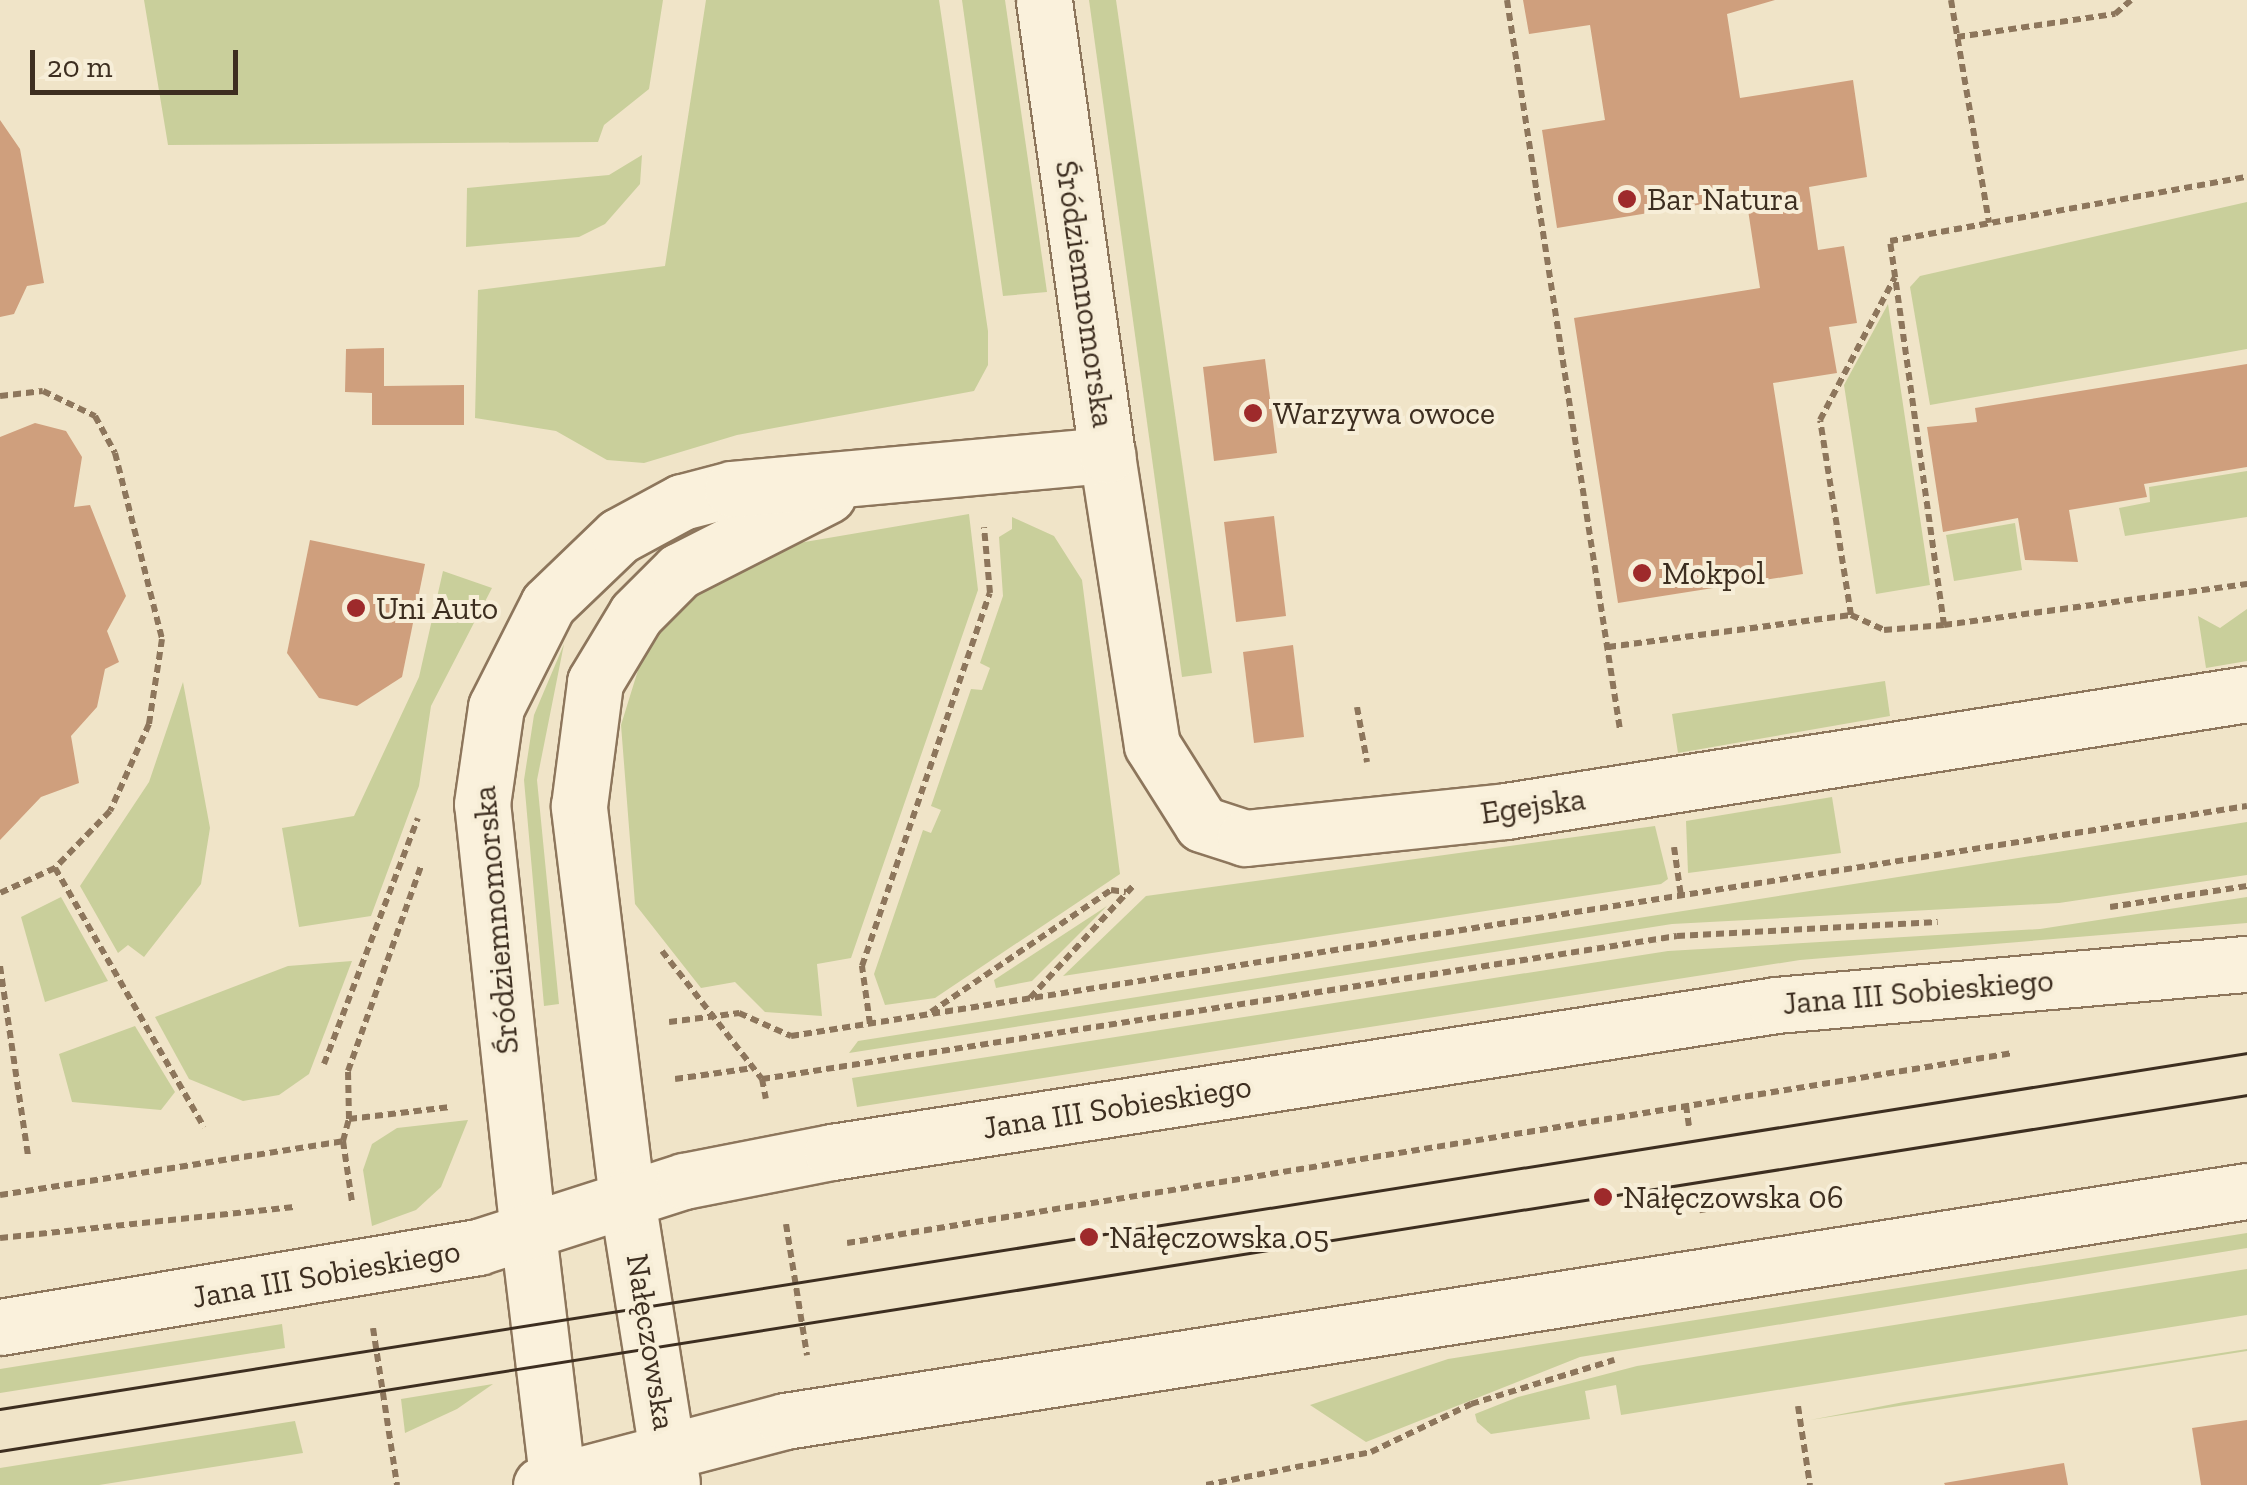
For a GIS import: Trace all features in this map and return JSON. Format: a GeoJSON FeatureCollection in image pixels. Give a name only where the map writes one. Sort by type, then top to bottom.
{"type":"FeatureCollection","features":[{"type":"Feature","properties":{"kind":"street","name":"Śródziemnomorska"},"geometry":{"type":"LineString","coordinates":[[528,1233],[482,804],[486,743],[508,674],[569,577],[619,536],[682,502],[732,489],[854,484],[1108,454],[1044,0]]}},
{"type":"Feature","properties":{"kind":"street","name":"Egejska"},"geometry":{"type":"LineString","coordinates":[[1108,454],[1152,745],[1202,824],[1245,838],[1304,839],[1630,792],[2247,694]]}},
{"type":"Feature","properties":{"kind":"street","name":"Śródziemnomorska"},"geometry":{"type":"LineString","coordinates":[[627,1199],[579,806],[595,682],[636,614],[679,571],[854,484]]}},
{"type":"Feature","properties":{"kind":"street","name":"Jana III Sobieskiego"},"geometry":{"type":"LineString","coordinates":[[0,1326],[364,1270],[528,1233],[627,1199],[817,1154],[1705,1015],[2247,964]]}},
{"type":"Feature","properties":{"kind":"street"},"geometry":{"type":"LineString","coordinates":[[528,1233],[552,1484],[2247,1192]]}},
{"type":"Feature","properties":{"kind":"street","name":"Nałęczowska"},"geometry":{"type":"LineString","coordinates":[[627,1199],[671,1466]]}},
{"type":"Feature","properties":{"kind":"path"},"geometry":{"type":"LineString","coordinates":[[1507,0],[1630,792]]}},
{"type":"Feature","properties":{"kind":"path"},"geometry":{"type":"LineString","coordinates":[[1951,0],[1989,224]]}},
{"type":"Feature","properties":{"kind":"path"},"geometry":{"type":"LineString","coordinates":[[1958,37],[2115,14],[2131,0]]}},
{"type":"Feature","properties":{"kind":"path"},"geometry":{"type":"LineString","coordinates":[[1944,626],[1890,242],[2247,177]]}},
{"type":"Feature","properties":{"kind":"path"},"geometry":{"type":"LineString","coordinates":[[1851,614],[1820,420],[1895,276]]}},
{"type":"Feature","properties":{"kind":"path"},"geometry":{"type":"LineString","coordinates":[[0,396],[44,391],[95,416],[115,453],[162,639],[138,762],[110,810],[55,868],[0,893]]}},
{"type":"Feature","properties":{"kind":"path"},"geometry":{"type":"LineString","coordinates":[[870,1024],[862,966],[990,593],[990,522]]}},
{"type":"Feature","properties":{"kind":"path"},"geometry":{"type":"LineString","coordinates":[[1608,647],[1851,614],[1884,630],[1944,626],[2247,584]]}},
{"type":"Feature","properties":{"kind":"path"},"geometry":{"type":"LineString","coordinates":[[1357,706],[1369,768]]}},
{"type":"Feature","properties":{"kind":"path"},"geometry":{"type":"LineString","coordinates":[[324,1064],[426,797]]}},
{"type":"Feature","properties":{"kind":"path"},"geometry":{"type":"LineString","coordinates":[[660,1023],[739,1012],[779,1036],[870,1024],[2247,806]]}},
{"type":"Feature","properties":{"kind":"path"},"geometry":{"type":"LineString","coordinates":[[355,1217],[343,1141],[349,1119],[348,1072],[426,854]]}},
{"type":"Feature","properties":{"kind":"path"},"geometry":{"type":"LineString","coordinates":[[55,868],[204,1127]]}},
{"type":"Feature","properties":{"kind":"path"},"geometry":{"type":"LineString","coordinates":[[1029,999],[1134,885]]}},
{"type":"Feature","properties":{"kind":"path"},"geometry":{"type":"LineString","coordinates":[[2104,908],[2247,886]]}},
{"type":"Feature","properties":{"kind":"path"},"geometry":{"type":"LineString","coordinates":[[926,1015],[1111,890],[1126,892]]}},
{"type":"Feature","properties":{"kind":"path"},"geometry":{"type":"LineString","coordinates":[[762,1080],[1677,936],[1952,921]]}},
{"type":"Feature","properties":{"kind":"path"},"geometry":{"type":"LineString","coordinates":[[658,946],[754,1068],[668,1080]]}},
{"type":"Feature","properties":{"kind":"path"},"geometry":{"type":"LineString","coordinates":[[0,966],[28,1155]]}},
{"type":"Feature","properties":{"kind":"path"},"geometry":{"type":"LineString","coordinates":[[847,1243],[2021,1052]]}},
{"type":"Feature","properties":{"kind":"path"},"geometry":{"type":"LineString","coordinates":[[1686,1105],[1689,1126]]}},
{"type":"Feature","properties":{"kind":"path"},"geometry":{"type":"LineString","coordinates":[[349,1119],[458,1106]]}},
{"type":"Feature","properties":{"kind":"path"},"geometry":{"type":"LineString","coordinates":[[0,1195],[343,1141]]}},
{"type":"Feature","properties":{"kind":"path"},"geometry":{"type":"LineString","coordinates":[[1700,1195],[1703,1219]]}},
{"type":"Feature","properties":{"kind":"path"},"geometry":{"type":"LineString","coordinates":[[0,1238],[296,1207]]}},
{"type":"Feature","properties":{"kind":"path"},"geometry":{"type":"LineString","coordinates":[[789,1238],[810,1378]]}},
{"type":"Feature","properties":{"kind":"path"},"geometry":{"type":"LineString","coordinates":[[371,1320],[398,1485]]}},
{"type":"Feature","properties":{"kind":"path"},"geometry":{"type":"LineString","coordinates":[[1206,1485],[1372,1452],[1484,1399],[1622,1358]]}},
{"type":"Feature","properties":{"kind":"path"},"geometry":{"type":"LineString","coordinates":[[1798,1406],[1810,1485]]}},
{"type":"Feature","properties":{"kind":"green space"},"geometry":{"type":"Polygon","coordinates":[[[144,0],[663,0],[649,89],[604,125],[598,142],[168,145],[144,0]]]}},
{"type":"Feature","properties":{"kind":"green space"},"geometry":{"type":"Polygon","coordinates":[[[706,0],[939,0],[988,331],[988,365],[974,391],[737,435],[644,463],[607,460],[556,431],[475,418],[478,290],[665,266],[706,0]]]}},
{"type":"Feature","properties":{"kind":"green space"},"geometry":{"type":"Polygon","coordinates":[[[962,0],[1005,0],[1047,292],[1003,296],[962,0]]]}},
{"type":"Feature","properties":{"kind":"green space"},"geometry":{"type":"Polygon","coordinates":[[[1089,0],[1116,0],[1212,673],[1182,677],[1089,0]]]}},
{"type":"Feature","properties":{"kind":"green space"},"geometry":{"type":"Polygon","coordinates":[[[642,155],[640,184],[605,224],[579,237],[466,247],[467,188],[609,175],[642,155]]]}},
{"type":"Feature","properties":{"kind":"green space"},"geometry":{"type":"Polygon","coordinates":[[[2247,202],[2247,349],[1930,405],[1910,287],[1920,276],[2247,202]]]}},
{"type":"Feature","properties":{"kind":"green space"},"geometry":{"type":"Polygon","coordinates":[[[1888,304],[1930,585],[1876,594],[1844,385],[1888,304]]]}},
{"type":"Feature","properties":{"kind":"green space"},"geometry":{"type":"Polygon","coordinates":[[[2247,471],[2247,517],[2125,536],[2119,508],[2150,502],[2149,487],[2247,471]]]}},
{"type":"Feature","properties":{"kind":"green space"},"geometry":{"type":"Polygon","coordinates":[[[969,514],[978,590],[851,958],[817,964],[822,1016],[765,1012],[735,982],[701,988],[635,904],[621,725],[643,654],[692,593],[787,545],[969,514]]]}},
{"type":"Feature","properties":{"kind":"green space"},"geometry":{"type":"Polygon","coordinates":[[[1012,517],[1054,536],[1082,580],[1120,874],[935,998],[885,1005],[874,974],[923,830],[931,833],[941,810],[931,806],[971,689],[982,690],[990,668],[980,663],[1003,596],[999,537],[1012,529],[1012,517]]]}},
{"type":"Feature","properties":{"kind":"green space"},"geometry":{"type":"Polygon","coordinates":[[[2015,523],[2022,570],[1954,581],[1946,535],[2015,523]]]}},
{"type":"Feature","properties":{"kind":"green space"},"geometry":{"type":"Polygon","coordinates":[[[443,571],[492,588],[431,706],[419,786],[371,916],[299,927],[282,828],[354,816],[419,677],[443,571]]]}},
{"type":"Feature","properties":{"kind":"green space"},"geometry":{"type":"Polygon","coordinates":[[[2247,609],[2247,661],[2206,668],[2198,616],[2220,628],[2247,609]]]}},
{"type":"Feature","properties":{"kind":"green space"},"geometry":{"type":"Polygon","coordinates":[[[564,644],[537,780],[559,1004],[544,1006],[524,780],[534,715],[564,644]]]}},
{"type":"Feature","properties":{"kind":"green space"},"geometry":{"type":"Polygon","coordinates":[[[1885,681],[1890,716],[1678,753],[1672,714],[1885,681]]]}},
{"type":"Feature","properties":{"kind":"green space"},"geometry":{"type":"Polygon","coordinates":[[[183,682],[210,828],[201,884],[144,957],[128,945],[118,953],[80,886],[149,782],[183,682]]]}},
{"type":"Feature","properties":{"kind":"green space"},"geometry":{"type":"Polygon","coordinates":[[[1832,797],[1841,853],[1688,873],[1686,821],[1832,797]]]}},
{"type":"Feature","properties":{"kind":"green space"},"geometry":{"type":"Polygon","coordinates":[[[2247,822],[2247,875],[2059,903],[1672,924],[849,1053],[858,1041],[2247,822]]]}},
{"type":"Feature","properties":{"kind":"green space"},"geometry":{"type":"Polygon","coordinates":[[[1655,826],[1668,879],[1661,884],[1063,976],[1146,896],[1655,826]]]}},
{"type":"Feature","properties":{"kind":"green space"},"geometry":{"type":"Polygon","coordinates":[[[61,897],[108,981],[45,1002],[21,917],[61,897]]]}},
{"type":"Feature","properties":{"kind":"green space"},"geometry":{"type":"Polygon","coordinates":[[[2247,897],[2247,923],[1800,960],[857,1107],[852,1078],[1668,951],[2040,929],[2247,897]]]}},
{"type":"Feature","properties":{"kind":"green space"},"geometry":{"type":"Polygon","coordinates":[[[1107,906],[1032,981],[996,988],[994,980],[1107,906]]]}},
{"type":"Feature","properties":{"kind":"green space"},"geometry":{"type":"Polygon","coordinates":[[[352,961],[309,1074],[279,1095],[243,1101],[189,1079],[155,1017],[288,966],[352,961]]]}},
{"type":"Feature","properties":{"kind":"green space"},"geometry":{"type":"Polygon","coordinates":[[[135,1026],[175,1092],[161,1110],[72,1102],[59,1054],[135,1026]]]}},
{"type":"Feature","properties":{"kind":"green space"},"geometry":{"type":"Polygon","coordinates":[[[468,1120],[441,1187],[416,1210],[372,1226],[363,1170],[372,1144],[397,1128],[468,1120]]]}},
{"type":"Feature","properties":{"kind":"green space"},"geometry":{"type":"Polygon","coordinates":[[[2247,1233],[2247,1248],[1580,1357],[1366,1442],[1310,1405],[1448,1359],[2247,1233]]]}},
{"type":"Feature","properties":{"kind":"green space"},"geometry":{"type":"Polygon","coordinates":[[[2247,1269],[2247,1315],[1621,1415],[1616,1385],[1585,1391],[1590,1419],[1491,1434],[1477,1422],[1475,1414],[1518,1397],[1637,1366],[2247,1269]]]}},
{"type":"Feature","properties":{"kind":"green space"},"geometry":{"type":"Polygon","coordinates":[[[282,1324],[285,1348],[0,1393],[0,1369],[282,1324]]]}},
{"type":"Feature","properties":{"kind":"green space"},"geometry":{"type":"Polygon","coordinates":[[[2247,1351],[1810,1420],[1904,1402],[2247,1351]]]}},
{"type":"Feature","properties":{"kind":"green space"},"geometry":{"type":"Polygon","coordinates":[[[493,1384],[457,1409],[405,1433],[401,1399],[493,1384]]]}},
{"type":"Feature","properties":{"kind":"green space"},"geometry":{"type":"Polygon","coordinates":[[[295,1421],[303,1453],[99,1485],[0,1485],[0,1468],[295,1421]]]}},
{"type":"Feature","properties":{"kind":"building"},"geometry":{"type":"Polygon","coordinates":[[[1523,0],[1775,0],[1727,14],[1740,98],[1853,80],[1867,177],[1809,187],[1818,250],[1844,246],[1857,323],[1829,327],[1837,373],[1773,383],[1803,574],[1618,603],[1574,318],[1760,288],[1746,197],[1557,228],[1542,130],[1605,120],[1590,25],[1529,34],[1523,0]]]}},
{"type":"Feature","properties":{"kind":"building"},"geometry":{"type":"Polygon","coordinates":[[[0,120],[20,149],[44,283],[27,286],[14,314],[0,317],[0,120]]]}},
{"type":"Feature","properties":{"kind":"building"},"geometry":{"type":"Polygon","coordinates":[[[384,348],[384,386],[464,385],[464,425],[372,425],[372,393],[345,392],[346,349],[384,348]]]}},
{"type":"Feature","properties":{"kind":"building"},"geometry":{"type":"Polygon","coordinates":[[[1265,359],[1277,453],[1214,461],[1203,367],[1265,359]]]}},
{"type":"Feature","properties":{"kind":"building"},"geometry":{"type":"Polygon","coordinates":[[[2247,364],[2247,467],[2144,484],[2147,497],[2069,510],[2078,562],[2025,560],[2018,518],[1943,532],[1927,427],[1977,422],[1975,408],[2247,364]]]}},
{"type":"Feature","properties":{"kind":"building"},"geometry":{"type":"Polygon","coordinates":[[[35,423],[66,431],[82,457],[74,507],[90,505],[126,596],[107,631],[119,662],[105,669],[97,707],[71,736],[79,783],[41,797],[0,840],[0,437],[35,423]]]}},
{"type":"Feature","properties":{"kind":"building"},"geometry":{"type":"Polygon","coordinates":[[[1274,516],[1286,616],[1236,622],[1224,522],[1274,516]]]}},
{"type":"Feature","properties":{"kind":"building","name":"Uni Auto"},"geometry":{"type":"Polygon","coordinates":[[[310,540],[425,564],[402,677],[357,706],[319,698],[287,653],[310,540]]]}},
{"type":"Feature","properties":{"kind":"building"},"geometry":{"type":"Polygon","coordinates":[[[1293,645],[1304,737],[1254,743],[1243,652],[1293,645]]]}},
{"type":"Feature","properties":{"kind":"building"},"geometry":{"type":"Polygon","coordinates":[[[2247,1420],[2247,1485],[2201,1485],[2192,1428],[2247,1420]]]}},
{"type":"Feature","properties":{"kind":"building"},"geometry":{"type":"Polygon","coordinates":[[[2064,1463],[2068,1485],[1944,1483],[2064,1463]]]}},
{"type":"Feature","properties":{"kind":"tram line"},"geometry":{"type":"LineString","coordinates":[[0,1409],[2247,1053]]}},
{"type":"Feature","properties":{"kind":"tram line"},"geometry":{"type":"LineString","coordinates":[[0,1451],[2247,1095]]}},
{"type":"Feature","properties":{"kind":"place","name":"Bar Natura"},"geometry":{"type":"Point","coordinates":[1627,199]}},
{"type":"Feature","properties":{"kind":"place","name":"Warzywa owoce"},"geometry":{"type":"Point","coordinates":[1253,413]}},
{"type":"Feature","properties":{"kind":"place","name":"Mokpol"},"geometry":{"type":"Point","coordinates":[1642,573]}},
{"type":"Feature","properties":{"kind":"place","name":"Uni Auto"},"geometry":{"type":"Point","coordinates":[356,608]}},
{"type":"Feature","properties":{"kind":"place","name":"Nałęczowska 06"},"geometry":{"type":"Point","coordinates":[1603,1197]}},
{"type":"Feature","properties":{"kind":"place","name":"Nałęczowska 05"},"geometry":{"type":"Point","coordinates":[1089,1237]}}]}
